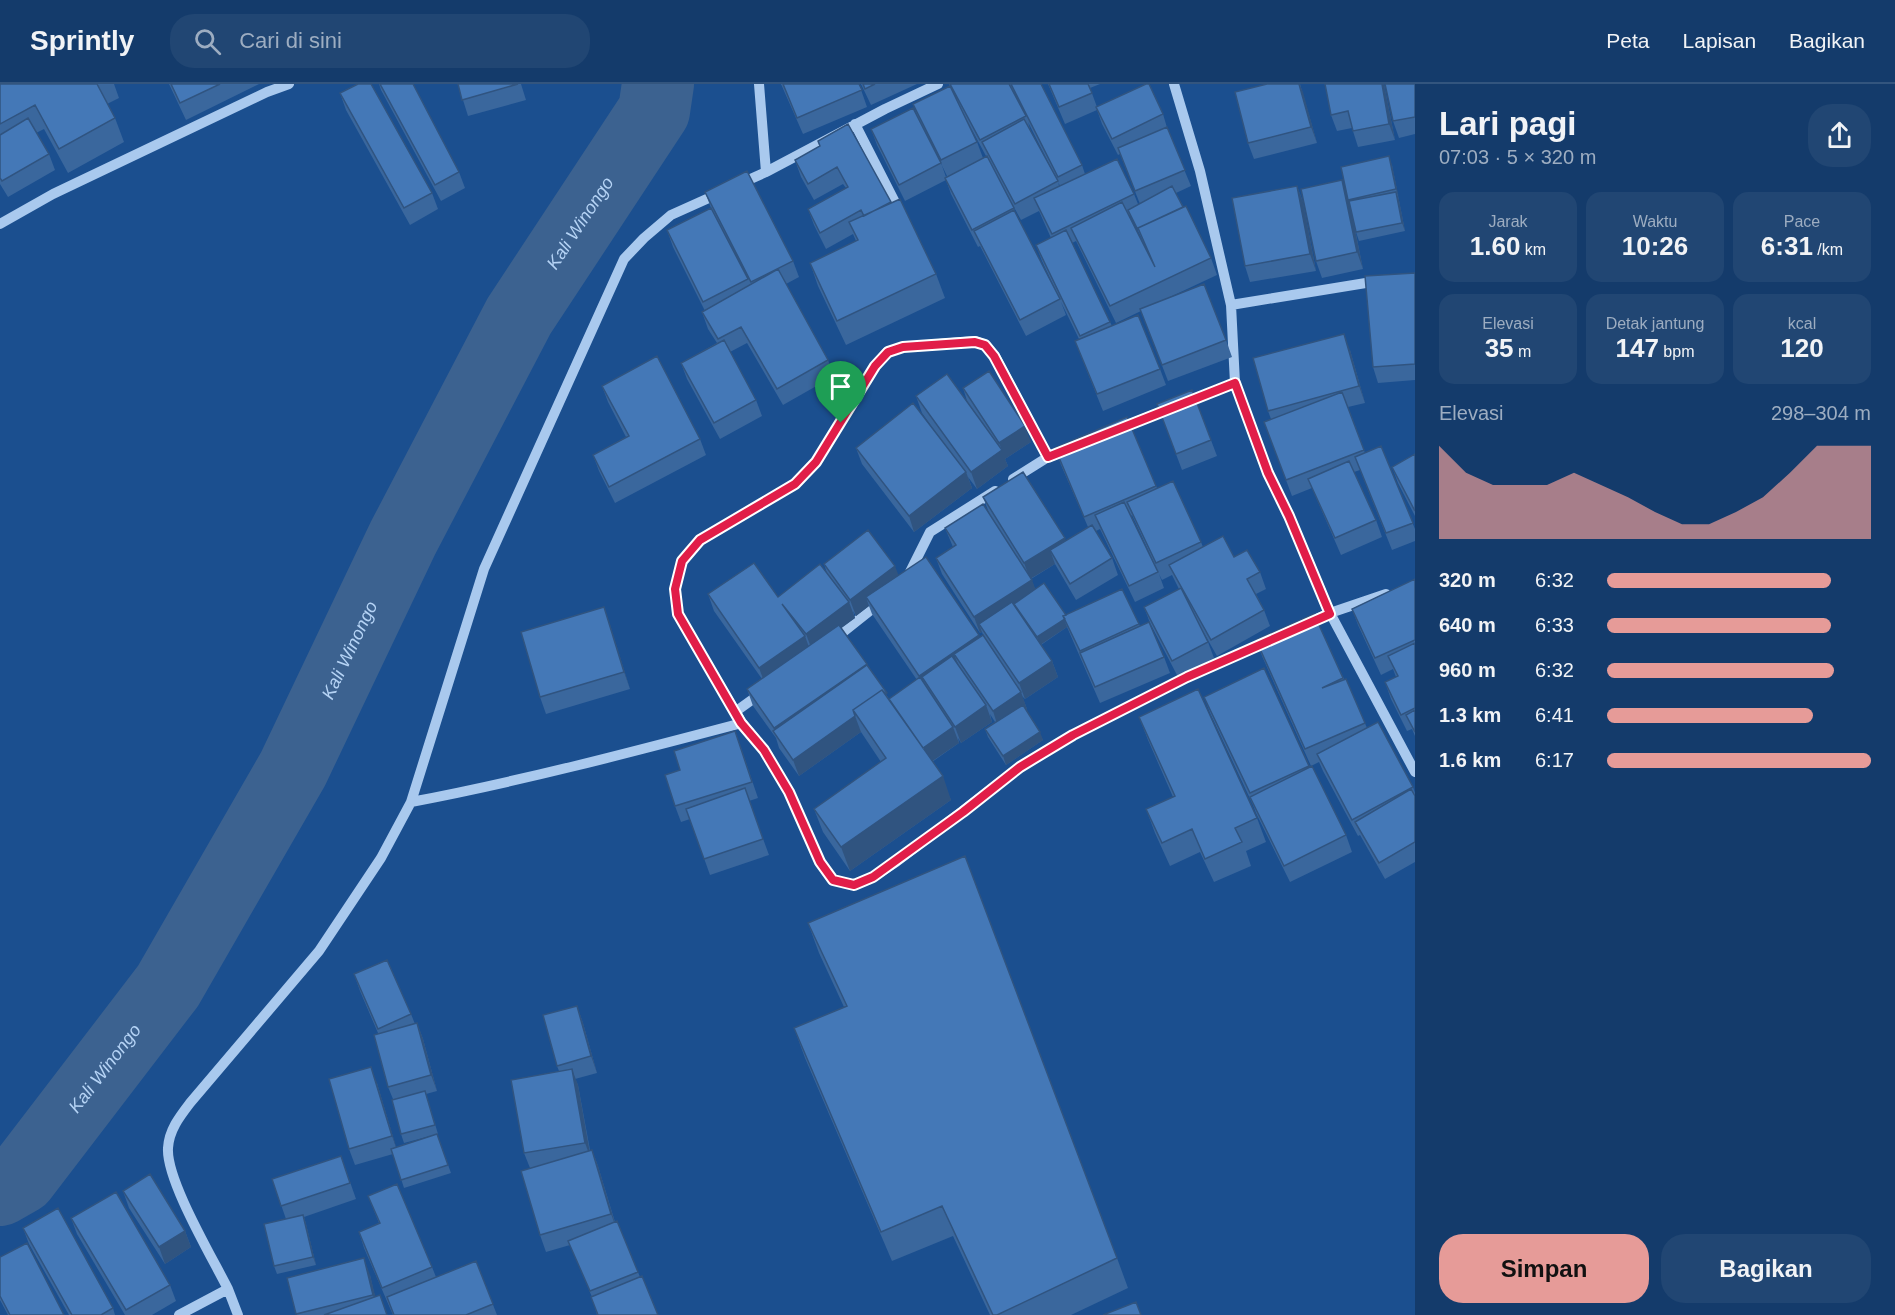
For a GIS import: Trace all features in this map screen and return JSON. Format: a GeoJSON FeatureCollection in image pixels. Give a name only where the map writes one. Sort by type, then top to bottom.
{"type":"FeatureCollection","features":[{"type":"Feature","properties":{"kind":"street"},"geometry":{"type":"LineString","coordinates":[[0,224],[53,194],[267,92],[289,84]]}},
{"type":"Feature","properties":{"kind":"street"},"geometry":{"type":"LineString","coordinates":[[759,84],[766,172]]}},
{"type":"Feature","properties":{"kind":"street"},"geometry":{"type":"LineString","coordinates":[[238,1315],[228,1289],[184,1203],[170,1167],[168,1147],[174,1126],[190,1103],[319,951],[381,858],[411,802],[484,569],[624,259],[671,215],[766,172],[855,124],[938,84]]}},
{"type":"Feature","properties":{"kind":"street"},"geometry":{"type":"LineString","coordinates":[[1174,84],[1200,171],[1231,306],[1235,383],[1268,473],[1289,516],[1330,614],[1415,772]]}},
{"type":"Feature","properties":{"kind":"street"},"geometry":{"type":"LineString","coordinates":[[855,124],[904,221]]}},
{"type":"Feature","properties":{"kind":"street"},"geometry":{"type":"LineString","coordinates":[[1231,306],[1393,279]]}},
{"type":"Feature","properties":{"kind":"street"},"geometry":{"type":"LineString","coordinates":[[1048,457],[994,356],[985,345],[975,342],[903,347],[888,352],[875,366],[816,462],[795,484],[700,540],[682,561],[675,589],[678,614],[741,723],[764,750],[789,792],[820,862],[833,880],[854,885],[873,877],[1020,767],[1187,677],[1330,614],[1394,592]]}},
{"type":"Feature","properties":{"kind":"street"},"geometry":{"type":"LineString","coordinates":[[1103,435],[1235,383]]}},
{"type":"Feature","properties":{"kind":"street"},"geometry":{"type":"LineString","coordinates":[[824,646],[906,580],[930,532],[1048,457],[1081,444]]}},
{"type":"Feature","properties":{"kind":"street"},"geometry":{"type":"LineString","coordinates":[[735,712],[771,686]]}},
{"type":"Feature","properties":{"kind":"street"},"geometry":{"type":"LineString","coordinates":[[411,802],[469,791],[600,760],[741,723]]}},
{"type":"Feature","properties":{"kind":"street"},"geometry":{"type":"LineString","coordinates":[[179,1315],[228,1289]]}},
{"type":"Feature","properties":{"kind":"building"},"geometry":{"type":"Polygon","coordinates":[[[0,84],[97,84],[115,118],[59,149],[35,105],[0,124],[0,84]]]}},
{"type":"Feature","properties":{"kind":"building"},"geometry":{"type":"Polygon","coordinates":[[[171,84],[220,84],[180,103],[171,84]]]}},
{"type":"Feature","properties":{"kind":"building"},"geometry":{"type":"Polygon","coordinates":[[[358,84],[371,84],[432,193],[404,208],[340,93],[358,84]]]}},
{"type":"Feature","properties":{"kind":"building"},"geometry":{"type":"Polygon","coordinates":[[[380,84],[413,84],[459,172],[435,185],[380,84]]]}},
{"type":"Feature","properties":{"kind":"building"},"geometry":{"type":"Polygon","coordinates":[[[458,84],[518,84],[462,100],[458,84]]]}},
{"type":"Feature","properties":{"kind":"building"},"geometry":{"type":"Polygon","coordinates":[[[783,84],[859,84],[862,90],[797,118],[783,84]]]}},
{"type":"Feature","properties":{"kind":"building"},"geometry":{"type":"Polygon","coordinates":[[[863,84],[875,84],[865,89],[863,84]]]}},
{"type":"Feature","properties":{"kind":"building"},"geometry":{"type":"Polygon","coordinates":[[[950,84],[1009,84],[1026,116],[980,140],[950,84]]]}},
{"type":"Feature","properties":{"kind":"building"},"geometry":{"type":"Polygon","coordinates":[[[1011,84],[1041,84],[1082,165],[1058,177],[1011,84]]]}},
{"type":"Feature","properties":{"kind":"building"},"geometry":{"type":"Polygon","coordinates":[[[1049,84],[1088,84],[1092,93],[1059,107],[1049,84]]]}},
{"type":"Feature","properties":{"kind":"building"},"geometry":{"type":"Polygon","coordinates":[[[1149,84],[1163,114],[1112,139],[1096,107],[1149,84]]]}},
{"type":"Feature","properties":{"kind":"building"},"geometry":{"type":"Polygon","coordinates":[[[1267,84],[1299,84],[1311,127],[1248,143],[1235,92],[1267,84]]]}},
{"type":"Feature","properties":{"kind":"building"},"geometry":{"type":"Polygon","coordinates":[[[1325,84],[1382,84],[1389,124],[1353,131],[1348,111],[1331,115],[1325,84]]]}},
{"type":"Feature","properties":{"kind":"building"},"geometry":{"type":"Polygon","coordinates":[[[1385,84],[1415,84],[1415,117],[1393,121],[1385,84]]]}},
{"type":"Feature","properties":{"kind":"building"},"geometry":{"type":"Polygon","coordinates":[[[950,86],[977,142],[941,160],[913,104],[950,86]]]}},
{"type":"Feature","properties":{"kind":"building"},"geometry":{"type":"Polygon","coordinates":[[[913,108],[941,163],[899,185],[871,129],[913,108]]]}},
{"type":"Feature","properties":{"kind":"building"},"geometry":{"type":"Polygon","coordinates":[[[28,118],[49,154],[2,181],[0,178],[0,135],[28,118]]]}},
{"type":"Feature","properties":{"kind":"building"},"geometry":{"type":"Polygon","coordinates":[[[1024,119],[1058,181],[1015,204],[982,142],[1024,119]]]}},
{"type":"Feature","properties":{"kind":"building"},"geometry":{"type":"Polygon","coordinates":[[[848,124],[891,202],[864,216],[861,210],[820,233],[808,209],[848,187],[837,167],[808,184],[795,160],[820,146],[818,141],[848,124]]]}},
{"type":"Feature","properties":{"kind":"building"},"geometry":{"type":"Polygon","coordinates":[[[1167,127],[1185,170],[1135,191],[1118,148],[1167,127]]]}},
{"type":"Feature","properties":{"kind":"building"},"geometry":{"type":"Polygon","coordinates":[[[987,156],[1014,208],[972,230],[945,178],[987,156]]]}},
{"type":"Feature","properties":{"kind":"building"},"geometry":{"type":"Polygon","coordinates":[[[1389,156],[1396,189],[1348,200],[1341,167],[1389,156]]]}},
{"type":"Feature","properties":{"kind":"building"},"geometry":{"type":"Polygon","coordinates":[[[1117,159],[1134,194],[1052,234],[1034,198],[1117,159]]]}},
{"type":"Feature","properties":{"kind":"building"},"geometry":{"type":"Polygon","coordinates":[[[747,171],[793,261],[751,282],[705,192],[747,171]]]}},
{"type":"Feature","properties":{"kind":"building"},"geometry":{"type":"Polygon","coordinates":[[[1342,180],[1357,252],[1316,261],[1301,189],[1342,180]]]}},
{"type":"Feature","properties":{"kind":"building"},"geometry":{"type":"Polygon","coordinates":[[[1172,186],[1183,207],[1138,230],[1128,210],[1172,186]]]}},
{"type":"Feature","properties":{"kind":"building"},"geometry":{"type":"Polygon","coordinates":[[[1297,186],[1310,254],[1245,266],[1232,198],[1297,186]]]}},
{"type":"Feature","properties":{"kind":"building"},"geometry":{"type":"Polygon","coordinates":[[[1396,192],[1402,223],[1356,232],[1349,201],[1396,192]]]}},
{"type":"Feature","properties":{"kind":"building"},"geometry":{"type":"Polygon","coordinates":[[[900,199],[936,274],[837,321],[810,263],[858,240],[849,222],[900,199]]]}},
{"type":"Feature","properties":{"kind":"building"},"geometry":{"type":"Polygon","coordinates":[[[1122,202],[1155,267],[1138,228],[1186,206],[1211,258],[1110,306],[1071,228],[1122,202]]]}},
{"type":"Feature","properties":{"kind":"building"},"geometry":{"type":"Polygon","coordinates":[[[711,208],[748,279],[703,302],[667,230],[711,208]]]}},
{"type":"Feature","properties":{"kind":"building"},"geometry":{"type":"Polygon","coordinates":[[[1014,210],[1060,299],[1020,320],[974,231],[1014,210]]]}},
{"type":"Feature","properties":{"kind":"building"},"geometry":{"type":"Polygon","coordinates":[[[1066,230],[1110,322],[1080,336],[1036,245],[1066,230]]]}},
{"type":"Feature","properties":{"kind":"building"},"geometry":{"type":"Polygon","coordinates":[[[778,269],[828,360],[777,389],[741,327],[718,339],[702,312],[778,269]]]}},
{"type":"Feature","properties":{"kind":"building"},"geometry":{"type":"Polygon","coordinates":[[[1415,273],[1415,364],[1373,367],[1365,276],[1415,273]]]}},
{"type":"Feature","properties":{"kind":"building"},"geometry":{"type":"Polygon","coordinates":[[[1204,284],[1226,340],[1162,365],[1140,309],[1204,284]]]}},
{"type":"Feature","properties":{"kind":"building"},"geometry":{"type":"Polygon","coordinates":[[[1138,315],[1160,369],[1097,394],[1075,341],[1138,315]]]}},
{"type":"Feature","properties":{"kind":"building"},"geometry":{"type":"Polygon","coordinates":[[[1344,334],[1359,386],[1268,411],[1253,358],[1344,334]]]}},
{"type":"Feature","properties":{"kind":"building"},"geometry":{"type":"Polygon","coordinates":[[[724,340],[756,400],[714,423],[681,363],[724,340]]]}},
{"type":"Feature","properties":{"kind":"building"},"geometry":{"type":"Polygon","coordinates":[[[657,356],[700,439],[609,487],[593,455],[629,436],[602,386],[657,356]]]}},
{"type":"Feature","properties":{"kind":"building"},"geometry":{"type":"Polygon","coordinates":[[[989,371],[1025,426],[999,443],[963,388],[989,371]]]}},
{"type":"Feature","properties":{"kind":"building"},"geometry":{"type":"Polygon","coordinates":[[[947,374],[1002,450],[971,472],[916,396],[947,374]]]}},
{"type":"Feature","properties":{"kind":"building"},"geometry":{"type":"Polygon","coordinates":[[[1192,390],[1211,440],[1176,454],[1157,404],[1192,390]]]}},
{"type":"Feature","properties":{"kind":"building"},"geometry":{"type":"Polygon","coordinates":[[[1342,392],[1364,450],[1286,480],[1264,422],[1342,392]]]}},
{"type":"Feature","properties":{"kind":"building"},"geometry":{"type":"Polygon","coordinates":[[[913,403],[966,472],[909,516],[856,448],[913,403]]]}},
{"type":"Feature","properties":{"kind":"building"},"geometry":{"type":"Polygon","coordinates":[[[1127,417],[1156,486],[1084,517],[1055,448],[1127,417]]]}},
{"type":"Feature","properties":{"kind":"building"},"geometry":{"type":"Polygon","coordinates":[[[1381,446],[1413,523],[1386,533],[1355,457],[1381,446]]]}},
{"type":"Feature","properties":{"kind":"building"},"geometry":{"type":"Polygon","coordinates":[[[1415,454],[1415,511],[1392,467],[1415,454]]]}},
{"type":"Feature","properties":{"kind":"building"},"geometry":{"type":"Polygon","coordinates":[[[1349,461],[1376,520],[1335,538],[1308,479],[1349,461]]]}},
{"type":"Feature","properties":{"kind":"building"},"geometry":{"type":"Polygon","coordinates":[[[1023,472],[1065,538],[1024,563],[983,497],[1023,472]]]}},
{"type":"Feature","properties":{"kind":"building"},"geometry":{"type":"Polygon","coordinates":[[[1173,481],[1201,542],[1156,563],[1127,502],[1173,481]]]}},
{"type":"Feature","properties":{"kind":"building"},"geometry":{"type":"Polygon","coordinates":[[[1124,502],[1158,572],[1129,586],[1095,515],[1124,502]]]}},
{"type":"Feature","properties":{"kind":"building"},"geometry":{"type":"Polygon","coordinates":[[[983,504],[1032,580],[974,617],[936,558],[956,545],[945,528],[983,504]]]}},
{"type":"Feature","properties":{"kind":"building"},"geometry":{"type":"Polygon","coordinates":[[[1092,525],[1112,558],[1070,584],[1050,550],[1092,525]]]}},
{"type":"Feature","properties":{"kind":"building"},"geometry":{"type":"Polygon","coordinates":[[[868,530],[895,566],[850,600],[824,564],[868,530]]]}},
{"type":"Feature","properties":{"kind":"building"},"geometry":{"type":"Polygon","coordinates":[[[1223,536],[1234,557],[1247,550],[1260,572],[1247,579],[1264,610],[1211,640],[1169,565],[1223,536]]]}},
{"type":"Feature","properties":{"kind":"building"},"geometry":{"type":"Polygon","coordinates":[[[926,557],[979,635],[919,676],[866,597],[926,557]]]}},
{"type":"Feature","properties":{"kind":"building"},"geometry":{"type":"Polygon","coordinates":[[[754,563],[778,597],[820,564],[849,602],[806,634],[782,604],[805,636],[759,668],[708,594],[754,563]]]}},
{"type":"Feature","properties":{"kind":"building"},"geometry":{"type":"Polygon","coordinates":[[[1415,579],[1415,640],[1375,658],[1352,609],[1415,579]]]}},
{"type":"Feature","properties":{"kind":"building"},"geometry":{"type":"Polygon","coordinates":[[[1044,583],[1066,615],[1063,616],[1065,619],[1037,637],[1014,604],[1044,583]]]}},
{"type":"Feature","properties":{"kind":"building"},"geometry":{"type":"Polygon","coordinates":[[[1181,588],[1208,642],[1172,661],[1144,607],[1181,588]]]}},
{"type":"Feature","properties":{"kind":"building"},"geometry":{"type":"Polygon","coordinates":[[[1122,589],[1139,624],[1080,651],[1063,616],[1122,589]]]}},
{"type":"Feature","properties":{"kind":"building"},"geometry":{"type":"Polygon","coordinates":[[[1012,602],[1052,661],[1019,683],[979,624],[1012,602]]]}},
{"type":"Feature","properties":{"kind":"building"},"geometry":{"type":"Polygon","coordinates":[[[604,607],[624,672],[540,697],[521,632],[604,607]]]}},
{"type":"Feature","properties":{"kind":"building"},"geometry":{"type":"Polygon","coordinates":[[[1314,614],[1343,678],[1322,688],[1346,679],[1365,723],[1305,749],[1256,640],[1314,614]]]}},
{"type":"Feature","properties":{"kind":"building"},"geometry":{"type":"Polygon","coordinates":[[[1149,622],[1164,657],[1095,687],[1080,653],[1149,622]]]}},
{"type":"Feature","properties":{"kind":"building"},"geometry":{"type":"Polygon","coordinates":[[[839,625],[867,664],[774,728],[747,689],[839,625]]]}},
{"type":"Feature","properties":{"kind":"building"},"geometry":{"type":"Polygon","coordinates":[[[983,635],[1021,692],[993,711],[954,654],[983,635]]]}},
{"type":"Feature","properties":{"kind":"building"},"geometry":{"type":"Polygon","coordinates":[[[1415,643],[1415,708],[1401,715],[1385,682],[1398,676],[1388,656],[1415,643]]]}},
{"type":"Feature","properties":{"kind":"building"},"geometry":{"type":"Polygon","coordinates":[[[952,656],[986,705],[955,727],[922,677],[952,656]]]}},
{"type":"Feature","properties":{"kind":"building"},"geometry":{"type":"Polygon","coordinates":[[[867,665],[887,693],[882,690],[853,710],[855,716],[793,760],[773,731],[867,665]]]}},
{"type":"Feature","properties":{"kind":"building"},"geometry":{"type":"Polygon","coordinates":[[[1264,668],[1309,766],[1250,793],[1204,697],[1264,668]]]}},
{"type":"Feature","properties":{"kind":"building"},"geometry":{"type":"Polygon","coordinates":[[[920,677],[953,727],[923,748],[889,699],[920,677]]]}},
{"type":"Feature","properties":{"kind":"building"},"geometry":{"type":"Polygon","coordinates":[[[1198,689],[1257,818],[1235,828],[1242,842],[1205,859],[1192,829],[1162,843],[1146,809],[1175,796],[1139,717],[1198,689]]]}},
{"type":"Feature","properties":{"kind":"building"},"geometry":{"type":"Polygon","coordinates":[[[882,690],[943,776],[841,847],[814,809],[886,758],[853,710],[882,690]]]}},
{"type":"Feature","properties":{"kind":"building"},"geometry":{"type":"Polygon","coordinates":[[[1023,705],[1040,732],[1003,756],[985,729],[1023,705]]]}},
{"type":"Feature","properties":{"kind":"building"},"geometry":{"type":"Polygon","coordinates":[[[1415,710],[1415,732],[1406,715],[1415,710]]]}},
{"type":"Feature","properties":{"kind":"building"},"geometry":{"type":"Polygon","coordinates":[[[1378,722],[1413,787],[1352,820],[1317,754],[1378,722]]]}},
{"type":"Feature","properties":{"kind":"building"},"geometry":{"type":"Polygon","coordinates":[[[735,731],[752,782],[675,806],[665,775],[680,770],[674,751],[735,731]]]}},
{"type":"Feature","properties":{"kind":"building"},"geometry":{"type":"Polygon","coordinates":[[[1312,766],[1346,835],[1284,866],[1250,797],[1312,766]]]}},
{"type":"Feature","properties":{"kind":"building"},"geometry":{"type":"Polygon","coordinates":[[[745,788],[763,839],[704,859],[686,809],[745,788]]]}},
{"type":"Feature","properties":{"kind":"building"},"geometry":{"type":"Polygon","coordinates":[[[1411,789],[1415,796],[1415,842],[1379,863],[1355,822],[1411,789]]]}},
{"type":"Feature","properties":{"kind":"building"},"geometry":{"type":"Polygon","coordinates":[[[965,856],[1117,1258],[997,1315],[993,1315],[942,1206],[881,1232],[794,1028],[847,1006],[808,923],[965,856]]]}},
{"type":"Feature","properties":{"kind":"building"},"geometry":{"type":"Polygon","coordinates":[[[387,960],[411,1014],[378,1029],[354,974],[387,960]]]}},
{"type":"Feature","properties":{"kind":"building"},"geometry":{"type":"Polygon","coordinates":[[[577,1006],[591,1056],[557,1066],[543,1015],[577,1006]]]}},
{"type":"Feature","properties":{"kind":"building"},"geometry":{"type":"Polygon","coordinates":[[[417,1023],[431,1075],[388,1087],[374,1035],[417,1023]]]}},
{"type":"Feature","properties":{"kind":"building"},"geometry":{"type":"Polygon","coordinates":[[[371,1067],[392,1136],[349,1149],[329,1079],[371,1067]]]}},
{"type":"Feature","properties":{"kind":"building"},"geometry":{"type":"Polygon","coordinates":[[[572,1069],[585,1143],[524,1153],[511,1080],[572,1069]]]}},
{"type":"Feature","properties":{"kind":"building"},"geometry":{"type":"Polygon","coordinates":[[[425,1091],[435,1125],[401,1134],[392,1100],[425,1091]]]}},
{"type":"Feature","properties":{"kind":"building"},"geometry":{"type":"Polygon","coordinates":[[[437,1134],[448,1165],[401,1180],[391,1149],[437,1134]]]}},
{"type":"Feature","properties":{"kind":"building"},"geometry":{"type":"Polygon","coordinates":[[[592,1150],[611,1214],[540,1235],[521,1171],[592,1150]]]}},
{"type":"Feature","properties":{"kind":"building"},"geometry":{"type":"Polygon","coordinates":[[[341,1156],[350,1183],[281,1206],[272,1179],[341,1156]]]}},
{"type":"Feature","properties":{"kind":"building"},"geometry":{"type":"Polygon","coordinates":[[[150,1174],[185,1231],[159,1247],[123,1191],[150,1174]]]}},
{"type":"Feature","properties":{"kind":"building"},"geometry":{"type":"Polygon","coordinates":[[[397,1184],[432,1267],[382,1288],[359,1232],[380,1223],[368,1196],[397,1184]]]}},
{"type":"Feature","properties":{"kind":"building"},"geometry":{"type":"Polygon","coordinates":[[[116,1192],[170,1285],[126,1310],[71,1218],[116,1192]]]}},
{"type":"Feature","properties":{"kind":"building"},"geometry":{"type":"Polygon","coordinates":[[[58,1208],[113,1308],[101,1315],[72,1315],[23,1228],[58,1208]]]}},
{"type":"Feature","properties":{"kind":"building"},"geometry":{"type":"Polygon","coordinates":[[[303,1215],[313,1257],[274,1266],[264,1224],[303,1215]]]}},
{"type":"Feature","properties":{"kind":"building"},"geometry":{"type":"Polygon","coordinates":[[[617,1221],[638,1272],[590,1291],[568,1241],[617,1221]]]}},
{"type":"Feature","properties":{"kind":"building"},"geometry":{"type":"Polygon","coordinates":[[[27,1243],[64,1315],[10,1315],[0,1296],[0,1257],[27,1243]]]}},
{"type":"Feature","properties":{"kind":"building"},"geometry":{"type":"Polygon","coordinates":[[[364,1258],[373,1295],[296,1314],[287,1278],[364,1258]]]}},
{"type":"Feature","properties":{"kind":"building"},"geometry":{"type":"Polygon","coordinates":[[[476,1261],[493,1304],[466,1315],[394,1315],[387,1297],[476,1261]]]}},
{"type":"Feature","properties":{"kind":"building"},"geometry":{"type":"Polygon","coordinates":[[[642,1276],[658,1315],[598,1315],[591,1297],[642,1276]]]}},
{"type":"Feature","properties":{"kind":"building"},"geometry":{"type":"Polygon","coordinates":[[[380,1295],[387,1315],[324,1315],[380,1295]]]}},
{"type":"Feature","properties":{"kind":"building"},"geometry":{"type":"Polygon","coordinates":[[[1136,1302],[1141,1315],[1103,1315],[1136,1302]]]}},
{"type":"Feature","properties":{"kind":"waterway","name":"Kali Winongo"},"geometry":{"type":"LineString","coordinates":[[0,1190],[21,1178],[168,986],[293,769],[403,538],[519,316],[654,111],[658,84]]}},
{"type":"Feature","properties":{"kind":"route"},"geometry":{"type":"LineString","coordinates":[[975,342],[985,345],[994,356],[1048,457],[1235,383],[1268,473],[1289,516],[1330,614],[1187,677],[1073,735],[1020,767],[963,812],[873,877],[854,885],[833,880],[820,862],[789,792],[764,750],[741,723],[678,614],[675,589],[682,561],[700,540],[795,484],[816,462],[841,423],[875,366],[888,352],[903,347],[975,342]]}}]}
